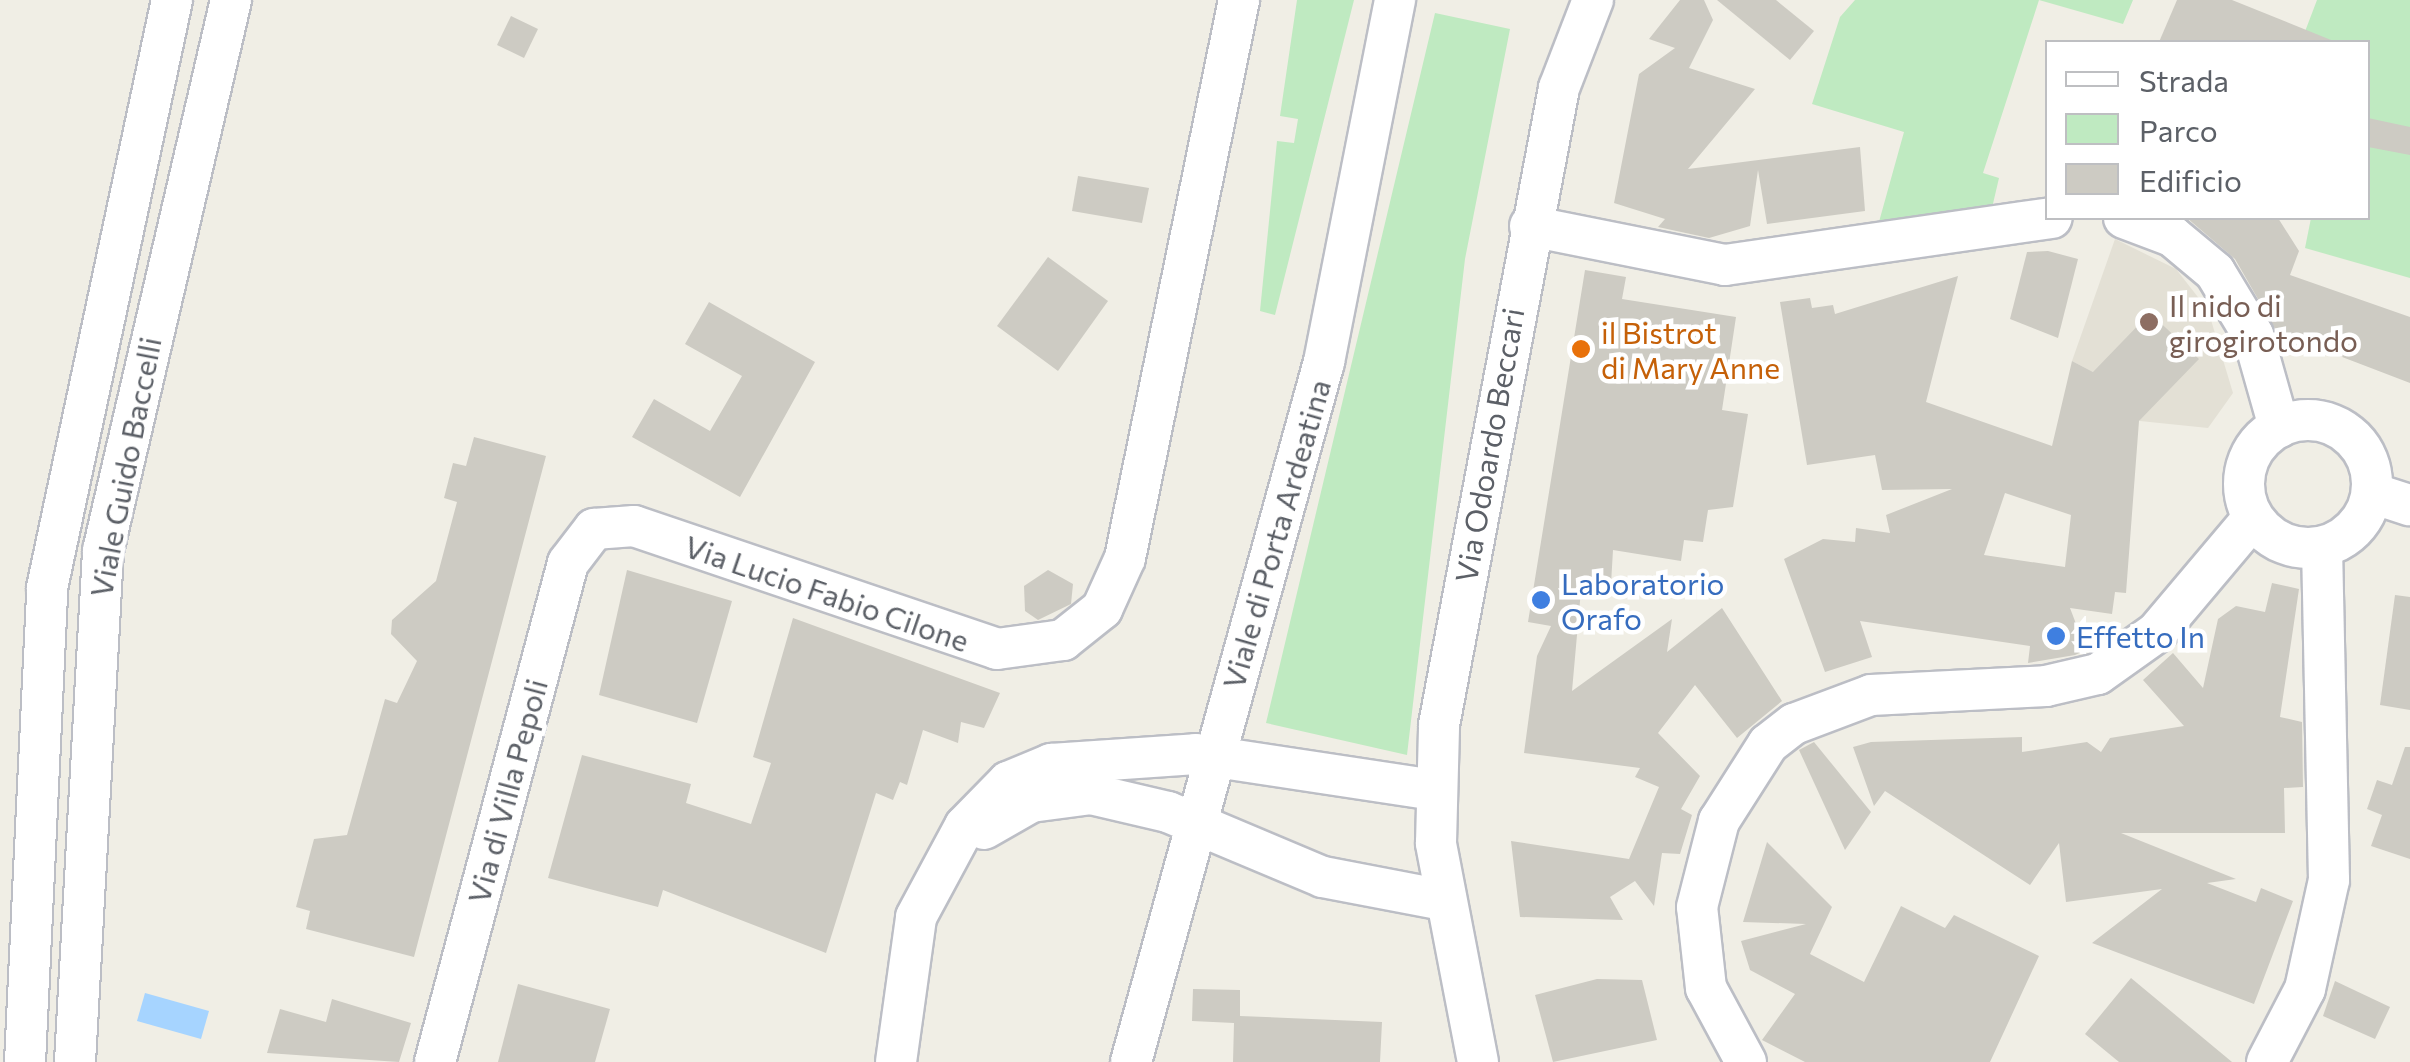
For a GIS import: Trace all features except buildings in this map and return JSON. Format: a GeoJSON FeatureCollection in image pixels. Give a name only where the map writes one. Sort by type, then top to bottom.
{"type":"FeatureCollection","features":[{"type":"Feature","properties":{"kind":"street","name":"Viale Guido Baccelli"},"geometry":{"type":"LineString","coordinates":[[25,1062],[50,572],[172,0]]}},
{"type":"Feature","properties":{"kind":"street","name":"Viale Guido Baccelli"},"geometry":{"type":"LineString","coordinates":[[76,1062],[103,552],[231,0]]}},
{"type":"Feature","properties":{"kind":"street","name":"Via Lucio Fabio Cilone"},"geometry":{"type":"LineString","coordinates":[[594,529],[634,526],[972,645],[1010,651],[1062,640],[1102,608],[1125,558],[1239,0]]}},
{"type":"Feature","properties":{"kind":"street","name":"Viale di Porta Ardeatina"},"geometry":{"type":"LineString","coordinates":[[1131,1062],[1190,824],[1214,755],[1342,292],[1395,0]]}},
{"type":"Feature","properties":{"kind":"street","name":"Via Odoardo Beccari"},"geometry":{"type":"LineString","coordinates":[[1478,1062],[1444,900],[1434,790],[1442,701],[1562,72],[1593,0]]}},
{"type":"Feature","properties":{"kind":"street"},"geometry":{"type":"LineString","coordinates":[[1530,226],[1725,266],[2045,219]]}},
{"type":"Feature","properties":{"kind":"street"},"geometry":{"type":"LineString","coordinates":[[2129,220],[2172,236],[2215,272],[2253,335],[2279,427]]}},
{"type":"Feature","properties":{"kind":"street"},"geometry":{"type":"LineString","coordinates":[[2279,427],[2336,427],[2365,454],[2372,493],[2356,528],[2322,547],[2282,544],[2252,518],[2246,466],[2279,427]]}},
{"type":"Feature","properties":{"kind":"street"},"geometry":{"type":"LineString","coordinates":[[2372,493],[2410,505]]}},
{"type":"Feature","properties":{"kind":"street"},"geometry":{"type":"LineString","coordinates":[[1746,1062],[1706,988],[1697,906],[1719,821],[1768,744],[1794,724],[1871,695],[2046,686],[2098,674],[2157,632],[2252,518]]}},
{"type":"Feature","properties":{"kind":"street","name":"Via di Villa Pepoli"},"geometry":{"type":"LineString","coordinates":[[435,1062],[568,563],[594,529]]}},
{"type":"Feature","properties":{"kind":"street"},"geometry":{"type":"LineString","coordinates":[[2267,1062],[2305,989],[2328,880],[2322,547]]}},
{"type":"Feature","properties":{"kind":"street"},"geometry":{"type":"LineString","coordinates":[[896,1062],[910,937],[945,864],[978,809],[1028,772],[1071,761],[1214,755],[1434,790]]}},
{"type":"Feature","properties":{"kind":"street"},"geometry":{"type":"LineString","coordinates":[[945,864],[1002,815],[1060,796],[1137,802],[1323,877],[1444,900]]}},
{"type":"Feature","properties":{"kind":"shaded area","name":"Il nido di girogirotondo"},"geometry":{"type":"Polygon","coordinates":[[[2115,239],[2176,269],[2208,310],[2233,393],[2208,428],[2140,421],[2110,381],[2072,361],[2115,239]]]}},
{"type":"Feature","properties":{"kind":"green space"},"geometry":{"type":"Polygon","coordinates":[[[1297,0],[1354,0],[1275,315],[1260,311],[1277,141],[1294,143],[1298,119],[1280,116],[1297,0]]]}},
{"type":"Feature","properties":{"kind":"green space"},"geometry":{"type":"Polygon","coordinates":[[[1855,0],[2039,0],[1983,173],[1999,178],[1992,208],[1877,229],[1904,132],[1812,104],[1840,17],[1855,0]]]}},
{"type":"Feature","properties":{"kind":"green space"},"geometry":{"type":"Polygon","coordinates":[[[2039,0],[2133,0],[2123,24],[2039,0]]]}},
{"type":"Feature","properties":{"kind":"green space"},"geometry":{"type":"Polygon","coordinates":[[[2317,0],[2410,0],[2410,278],[2305,248],[2311,220],[2370,220],[2370,40],[2302,40],[2317,0]]]}},
{"type":"Feature","properties":{"kind":"green space"},"geometry":{"type":"Polygon","coordinates":[[[1435,13],[1510,29],[1465,259],[1407,755],[1266,723],[1435,13]]]}},
{"type":"Feature","properties":{"kind":"water"},"geometry":{"type":"Polygon","coordinates":[[[145,993],[209,1011],[201,1039],[137,1021],[145,993]]]}},
{"type":"Feature","properties":{"kind":"place","name":"Il nido di girogirotondo"},"geometry":{"type":"Point","coordinates":[2149,322]}},
{"type":"Feature","properties":{"kind":"place","name":"il Bistrot di Mary Anne"},"geometry":{"type":"Point","coordinates":[1581,349]}},
{"type":"Feature","properties":{"kind":"place","name":"Laboratorio Orafo"},"geometry":{"type":"Point","coordinates":[1541,600]}},
{"type":"Feature","properties":{"kind":"place","name":"Effetto In"},"geometry":{"type":"Point","coordinates":[2056,636]}}]}
